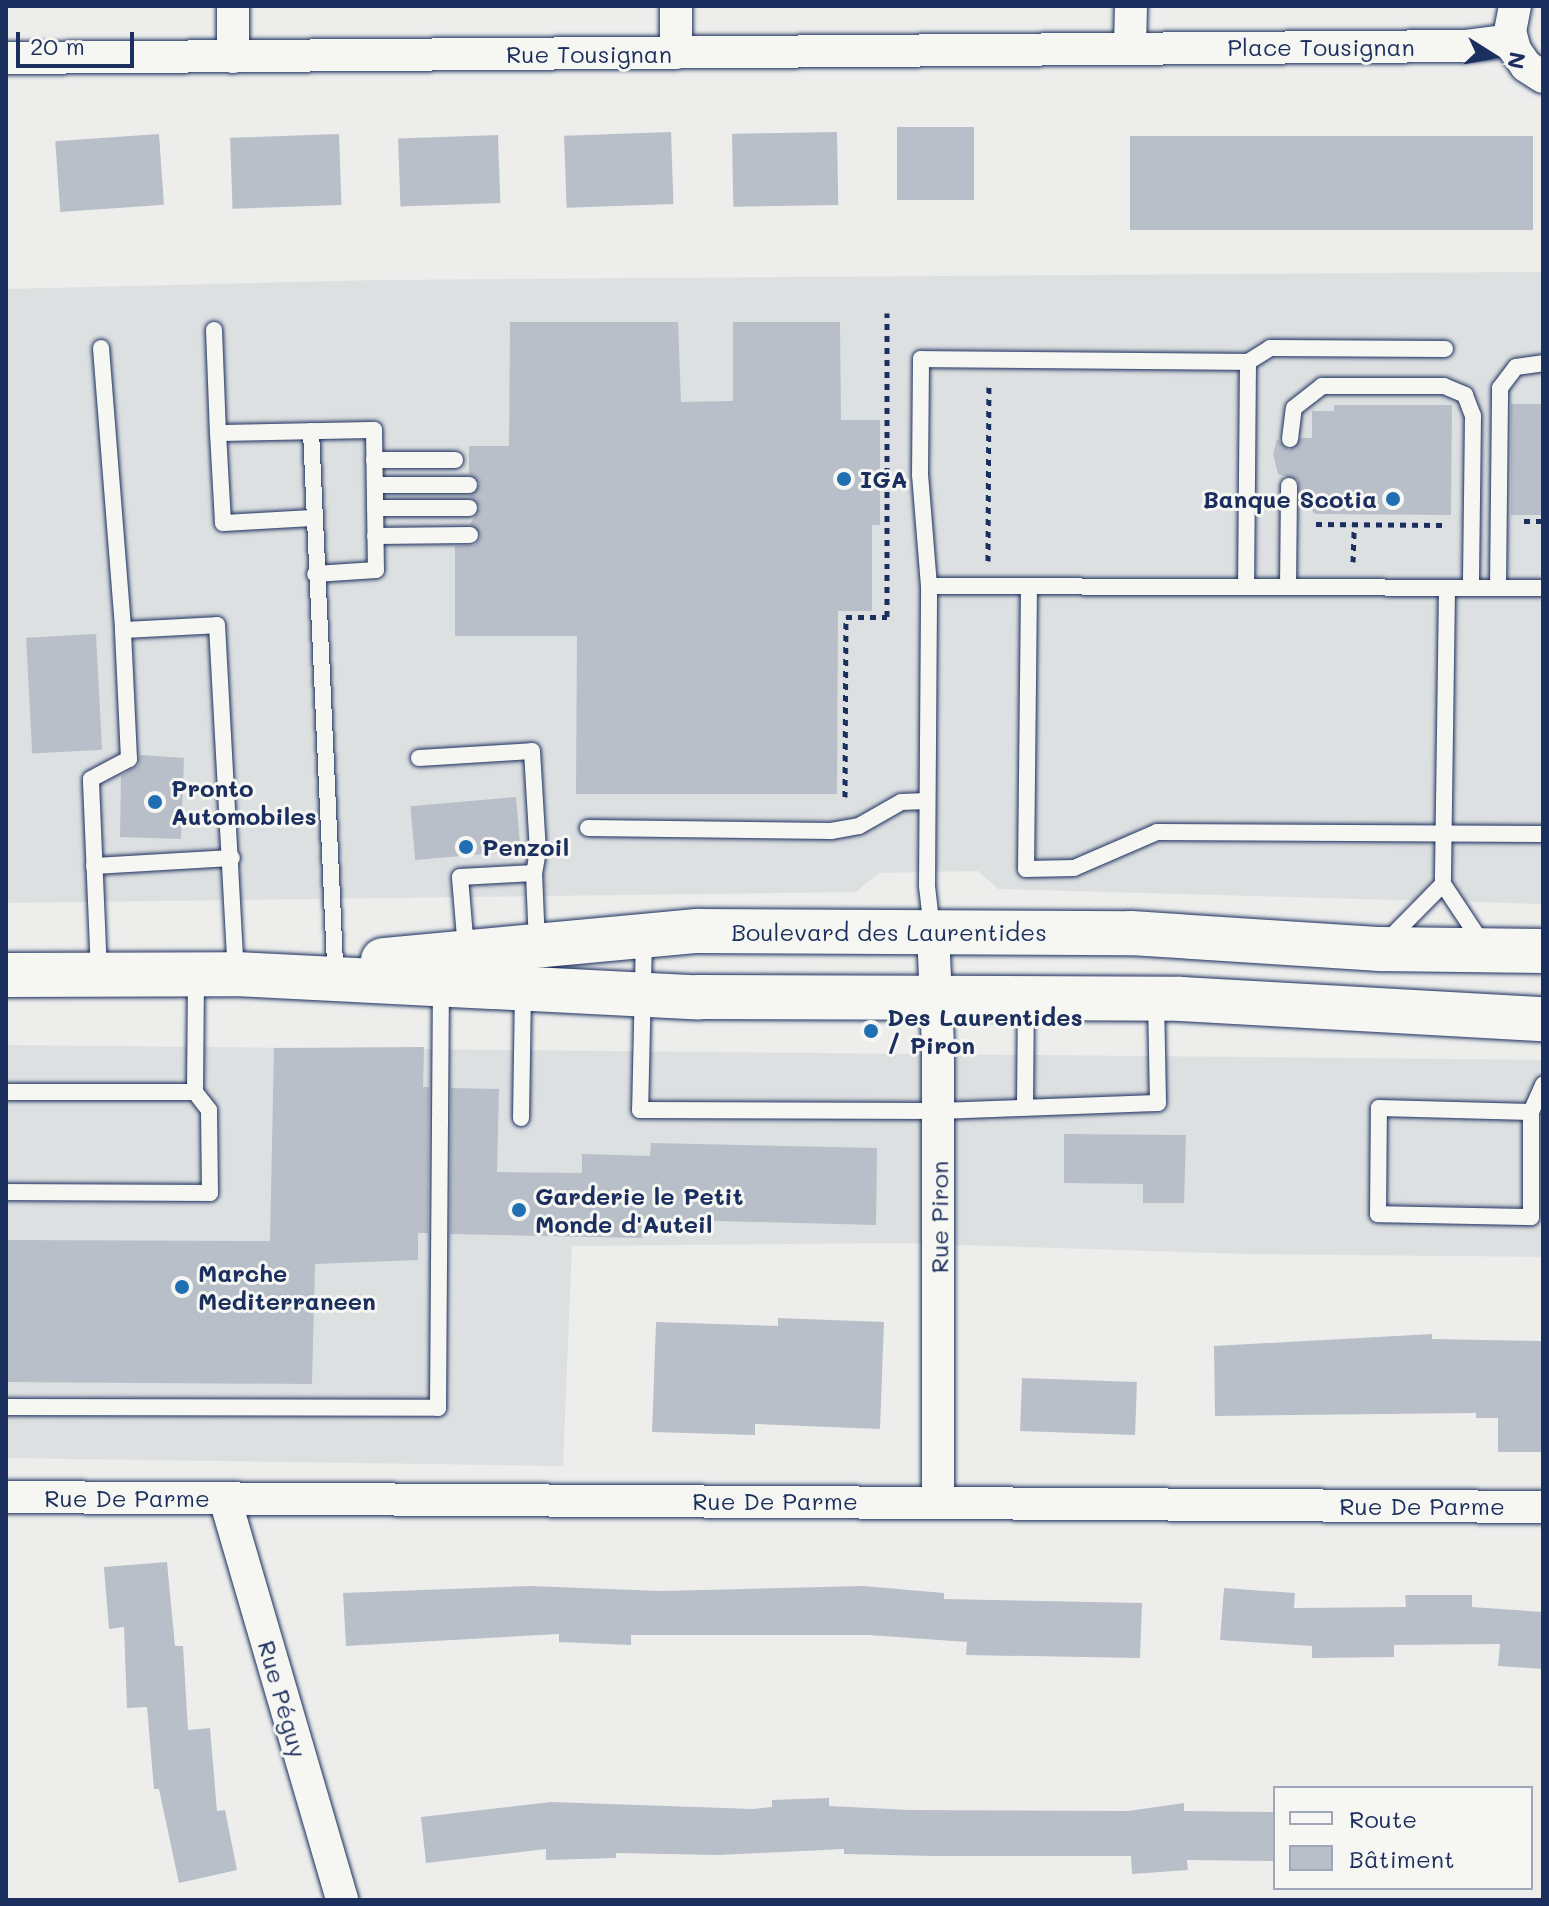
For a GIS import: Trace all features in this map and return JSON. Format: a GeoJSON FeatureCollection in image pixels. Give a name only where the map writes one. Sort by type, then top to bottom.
{"type":"FeatureCollection","features":[{"type":"Feature","properties":{"kind":"main road","name":"Boulevard des Laurentides"},"geometry":{"type":"LineString","coordinates":[[6,975],[530,968],[644,936],[697,931],[1193,935],[1380,949],[1543,951]]}},
{"type":"Feature","properties":{"kind":"main road","name":"Boulevard des Laurentides"},"geometry":{"type":"LineString","coordinates":[[216,974],[335,964],[454,970]]}},
{"type":"Feature","properties":{"kind":"main road","name":"Boulevard des Laurentides"},"geometry":{"type":"LineString","coordinates":[[530,968],[642,994],[1156,999],[1543,1019]]}},
{"type":"Feature","properties":{"kind":"street"},"geometry":{"type":"LineString","coordinates":[[233,6],[233,57]]}},
{"type":"Feature","properties":{"kind":"street"},"geometry":{"type":"LineString","coordinates":[[676,6],[676,53]]}},
{"type":"Feature","properties":{"kind":"street"},"geometry":{"type":"LineString","coordinates":[[1130,47],[1131,6]]}},
{"type":"Feature","properties":{"kind":"street"},"geometry":{"type":"LineString","coordinates":[[1515,6],[1511,40],[1526,66],[1543,77]]}},
{"type":"Feature","properties":{"kind":"street","name":"Place Tousignan"},"geometry":{"type":"LineString","coordinates":[[1130,47],[1465,46],[1511,40]]}},
{"type":"Feature","properties":{"kind":"street","name":"Rue Tousignan"},"geometry":{"type":"LineString","coordinates":[[6,58],[1130,47]]}},
{"type":"Feature","properties":{"kind":"street","name":"Rue Piron"},"geometry":{"type":"LineString","coordinates":[[933,932],[939,1111],[938,1502]]}},
{"type":"Feature","properties":{"kind":"street","name":"Rue De Parme"},"geometry":{"type":"LineString","coordinates":[[6,1497],[1543,1507]]}},
{"type":"Feature","properties":{"kind":"street","name":"Rue Péguy"},"geometry":{"type":"LineString","coordinates":[[225,1499],[342,1900]]}},
{"type":"Feature","properties":{"kind":"lane"},"geometry":{"type":"LineString","coordinates":[[214,330],[223,523],[313,518]]}},
{"type":"Feature","properties":{"kind":"lane"},"geometry":{"type":"LineString","coordinates":[[99,975],[91,779],[129,759],[123,630],[101,348]]}},
{"type":"Feature","properties":{"kind":"lane"},"geometry":{"type":"LineString","coordinates":[[933,932],[927,801],[929,586],[920,475],[921,359],[1248,362],[1270,348],[1445,349]]}},
{"type":"Feature","properties":{"kind":"lane"},"geometry":{"type":"LineString","coordinates":[[1246,587],[1248,362]]}},
{"type":"Feature","properties":{"kind":"lane"},"geometry":{"type":"LineString","coordinates":[[1498,588],[1500,388],[1516,367],[1543,363]]}},
{"type":"Feature","properties":{"kind":"lane"},"geometry":{"type":"LineString","coordinates":[[1290,439],[1294,408],[1322,386],[1444,386],[1465,395],[1473,416],[1471,588]]}},
{"type":"Feature","properties":{"kind":"lane"},"geometry":{"type":"LineString","coordinates":[[218,433],[374,430],[376,570],[315,574]]}},
{"type":"Feature","properties":{"kind":"lane"},"geometry":{"type":"LineString","coordinates":[[311,431],[315,574],[335,964]]}},
{"type":"Feature","properties":{"kind":"lane"},"geometry":{"type":"LineString","coordinates":[[374,460],[455,460]]}},
{"type":"Feature","properties":{"kind":"lane"},"geometry":{"type":"LineString","coordinates":[[375,485],[469,485]]}},
{"type":"Feature","properties":{"kind":"lane"},"geometry":{"type":"LineString","coordinates":[[1288,587],[1289,486]]}},
{"type":"Feature","properties":{"kind":"lane"},"geometry":{"type":"LineString","coordinates":[[375,508],[469,508]]}},
{"type":"Feature","properties":{"kind":"lane"},"geometry":{"type":"LineString","coordinates":[[375,536],[470,535]]}},
{"type":"Feature","properties":{"kind":"lane"},"geometry":{"type":"LineString","coordinates":[[929,586],[1543,588]]}},
{"type":"Feature","properties":{"kind":"lane"},"geometry":{"type":"LineString","coordinates":[[1029,586],[1026,869],[1074,868],[1134,847],[1157,832],[1543,834]]}},
{"type":"Feature","properties":{"kind":"lane"},"geometry":{"type":"LineString","coordinates":[[1447,588],[1443,884],[1487,951]]}},
{"type":"Feature","properties":{"kind":"lane"},"geometry":{"type":"LineString","coordinates":[[6,1192],[210,1193],[209,1110],[195,1092],[232,858],[217,625],[123,630]]}},
{"type":"Feature","properties":{"kind":"lane"},"geometry":{"type":"LineString","coordinates":[[419,758],[532,751],[538,851],[534,873],[521,1118]]}},
{"type":"Feature","properties":{"kind":"lane"},"geometry":{"type":"LineString","coordinates":[[588,828],[831,831],[859,826],[901,802],[927,801]]}},
{"type":"Feature","properties":{"kind":"lane"},"geometry":{"type":"LineString","coordinates":[[94,866],[232,858]]}},
{"type":"Feature","properties":{"kind":"lane"},"geometry":{"type":"LineString","coordinates":[[6,1407],[438,1408],[460,877],[534,873]]}},
{"type":"Feature","properties":{"kind":"lane"},"geometry":{"type":"LineString","coordinates":[[1380,949],[1443,884]]}},
{"type":"Feature","properties":{"kind":"lane"},"geometry":{"type":"LineString","coordinates":[[644,936],[640,1110],[939,1111],[1158,1103],[1156,999]]}},
{"type":"Feature","properties":{"kind":"lane"},"geometry":{"type":"LineString","coordinates":[[1025,1106],[1026,998]]}},
{"type":"Feature","properties":{"kind":"lane"},"geometry":{"type":"LineString","coordinates":[[1531,1112],[1379,1108],[1378,1214],[1531,1217],[1531,1112],[1543,1085]]}},
{"type":"Feature","properties":{"kind":"lane"},"geometry":{"type":"LineString","coordinates":[[6,1092],[195,1092]]}},
{"type":"Feature","properties":{"kind":"path"},"geometry":{"type":"LineString","coordinates":[[845,797],[846,617],[887,617],[883,479],[887,313]]}},
{"type":"Feature","properties":{"kind":"path"},"geometry":{"type":"LineString","coordinates":[[988,586],[989,359]]}},
{"type":"Feature","properties":{"kind":"path"},"geometry":{"type":"LineString","coordinates":[[1396,514],[1396,525]]}},
{"type":"Feature","properties":{"kind":"path"},"geometry":{"type":"LineString","coordinates":[[1302,524],[1457,525]]}},
{"type":"Feature","properties":{"kind":"path"},"geometry":{"type":"LineString","coordinates":[[1352,587],[1354,524]]}},
{"type":"Feature","properties":{"kind":"shaded area"},"geometry":{"type":"Polygon","coordinates":[[[1543,272],[1543,904],[998,889],[978,871],[879,873],[856,892],[6,903],[6,289],[378,280],[1543,272]]]}},
{"type":"Feature","properties":{"kind":"shaded area"},"geometry":{"type":"Polygon","coordinates":[[[6,1045],[1543,1060],[1543,1257],[1247,1254],[900,1243],[572,1246],[563,1466],[6,1458],[6,1045]]]}},
{"type":"Feature","properties":{"kind":"building"},"geometry":{"type":"Polygon","coordinates":[[[897,127],[974,127],[974,200],[897,200],[897,127]]]}},
{"type":"Feature","properties":{"kind":"building"},"geometry":{"type":"Polygon","coordinates":[[[671,132],[674,204],[567,208],[564,136],[671,132]]]}},
{"type":"Feature","properties":{"kind":"building"},"geometry":{"type":"Polygon","coordinates":[[[837,132],[838,205],[733,207],[732,134],[837,132]]]}},
{"type":"Feature","properties":{"kind":"building"},"geometry":{"type":"Polygon","coordinates":[[[159,134],[164,205],[60,212],[55,141],[159,134]]]}},
{"type":"Feature","properties":{"kind":"building"},"geometry":{"type":"Polygon","coordinates":[[[339,134],[341,205],[233,209],[230,138],[339,134]]]}},
{"type":"Feature","properties":{"kind":"building"},"geometry":{"type":"Polygon","coordinates":[[[498,135],[500,203],[400,206],[398,138],[498,135]]]}},
{"type":"Feature","properties":{"kind":"building"},"geometry":{"type":"Polygon","coordinates":[[[1130,136],[1533,136],[1533,230],[1130,230],[1130,136]]]}},
{"type":"Feature","properties":{"kind":"building"},"geometry":{"type":"Polygon","coordinates":[[[510,322],[678,322],[681,402],[733,401],[733,322],[840,322],[841,420],[880,420],[880,525],[872,525],[872,611],[838,611],[837,794],[576,794],[577,636],[455,636],[455,546],[475,545],[481,536],[470,524],[480,507],[469,496],[480,484],[469,474],[469,446],[509,446],[510,322]]]}},
{"type":"Feature","properties":{"kind":"building"},"geometry":{"type":"Polygon","coordinates":[[[1511,404],[1543,404],[1543,515],[1511,515],[1511,404]]]}},
{"type":"Feature","properties":{"kind":"building"},"geometry":{"type":"Polygon","coordinates":[[[1334,405],[1452,405],[1451,515],[1315,514],[1300,497],[1298,480],[1278,474],[1273,454],[1277,439],[1289,450],[1301,438],[1312,438],[1312,411],[1334,411],[1334,405]]]}},
{"type":"Feature","properties":{"kind":"building"},"geometry":{"type":"Polygon","coordinates":[[[96,634],[102,750],[32,754],[26,638],[96,634]]]}},
{"type":"Feature","properties":{"kind":"building"},"geometry":{"type":"Polygon","coordinates":[[[140,755],[184,758],[181,839],[120,837],[121,776],[138,765],[140,755]]]}},
{"type":"Feature","properties":{"kind":"building"},"geometry":{"type":"Polygon","coordinates":[[[516,797],[521,851],[415,860],[410,806],[516,797]]]}},
{"type":"Feature","properties":{"kind":"building"},"geometry":{"type":"Polygon","coordinates":[[[424,1047],[423,1087],[429,1087],[428,1233],[418,1233],[418,1260],[315,1264],[312,1384],[6,1382],[6,1240],[270,1241],[274,1048],[424,1047]]]}},
{"type":"Feature","properties":{"kind":"building"},"geometry":{"type":"Polygon","coordinates":[[[451,1088],[499,1089],[497,1172],[582,1173],[582,1154],[650,1156],[651,1143],[877,1148],[876,1225],[642,1219],[642,1238],[450,1234],[451,1088]]]}},
{"type":"Feature","properties":{"kind":"building"},"geometry":{"type":"Polygon","coordinates":[[[1064,1134],[1186,1135],[1184,1203],[1143,1203],[1143,1184],[1064,1183],[1064,1134]]]}},
{"type":"Feature","properties":{"kind":"building"},"geometry":{"type":"Polygon","coordinates":[[[778,1318],[884,1322],[880,1429],[755,1424],[755,1435],[652,1432],[656,1322],[778,1326],[778,1318]]]}},
{"type":"Feature","properties":{"kind":"building"},"geometry":{"type":"Polygon","coordinates":[[[1432,1334],[1432,1339],[1543,1341],[1543,1452],[1498,1452],[1498,1418],[1476,1418],[1476,1413],[1215,1416],[1214,1346],[1432,1334]]]}},
{"type":"Feature","properties":{"kind":"building"},"geometry":{"type":"Polygon","coordinates":[[[1022,1378],[1137,1382],[1135,1435],[1020,1431],[1022,1378]]]}},
{"type":"Feature","properties":{"kind":"building"},"geometry":{"type":"Polygon","coordinates":[[[167,1562],[175,1646],[183,1646],[188,1730],[210,1728],[217,1811],[225,1810],[237,1870],[179,1883],[159,1789],[154,1789],[147,1707],[127,1708],[124,1627],[109,1629],[104,1567],[167,1562]]]}},
{"type":"Feature","properties":{"kind":"building"},"geometry":{"type":"Polygon","coordinates":[[[530,1586],[660,1591],[863,1586],[944,1593],[944,1599],[1142,1603],[1140,1658],[966,1655],[967,1642],[869,1635],[631,1635],[631,1645],[559,1642],[559,1634],[346,1646],[343,1593],[530,1586]]]}},
{"type":"Feature","properties":{"kind":"building"},"geometry":{"type":"Polygon","coordinates":[[[1224,1588],[1295,1593],[1294,1608],[1406,1607],[1405,1595],[1472,1595],[1472,1607],[1543,1612],[1543,1669],[1498,1666],[1500,1644],[1394,1645],[1394,1657],[1312,1658],[1312,1646],[1220,1640],[1224,1588]]]}},
{"type":"Feature","properties":{"kind":"building"},"geometry":{"type":"Polygon","coordinates":[[[829,1798],[829,1806],[911,1810],[1128,1811],[1184,1803],[1184,1811],[1273,1812],[1273,1861],[1187,1860],[1188,1870],[1132,1874],[1131,1856],[844,1854],[844,1849],[718,1855],[616,1853],[616,1858],[546,1860],[546,1849],[426,1863],[421,1817],[551,1802],[753,1809],[772,1807],[772,1800],[829,1798]]]}},
{"type":"Feature","properties":{"kind":"place","name":"IGA"},"geometry":{"type":"Point","coordinates":[844,479]}},
{"type":"Feature","properties":{"kind":"place","name":"Banque Scotia"},"geometry":{"type":"Point","coordinates":[1393,499]}},
{"type":"Feature","properties":{"kind":"place","name":"Pronto Automobiles"},"geometry":{"type":"Point","coordinates":[155,802]}},
{"type":"Feature","properties":{"kind":"place","name":"Penzoil"},"geometry":{"type":"Point","coordinates":[466,847]}},
{"type":"Feature","properties":{"kind":"place","name":"Des Laurentides / Piron"},"geometry":{"type":"Point","coordinates":[871,1031]}},
{"type":"Feature","properties":{"kind":"place","name":"Garderie le Petit Monde d'Auteil"},"geometry":{"type":"Point","coordinates":[519,1210]}},
{"type":"Feature","properties":{"kind":"place","name":"Marche Mediterraneen"},"geometry":{"type":"Point","coordinates":[182,1287]}}]}
